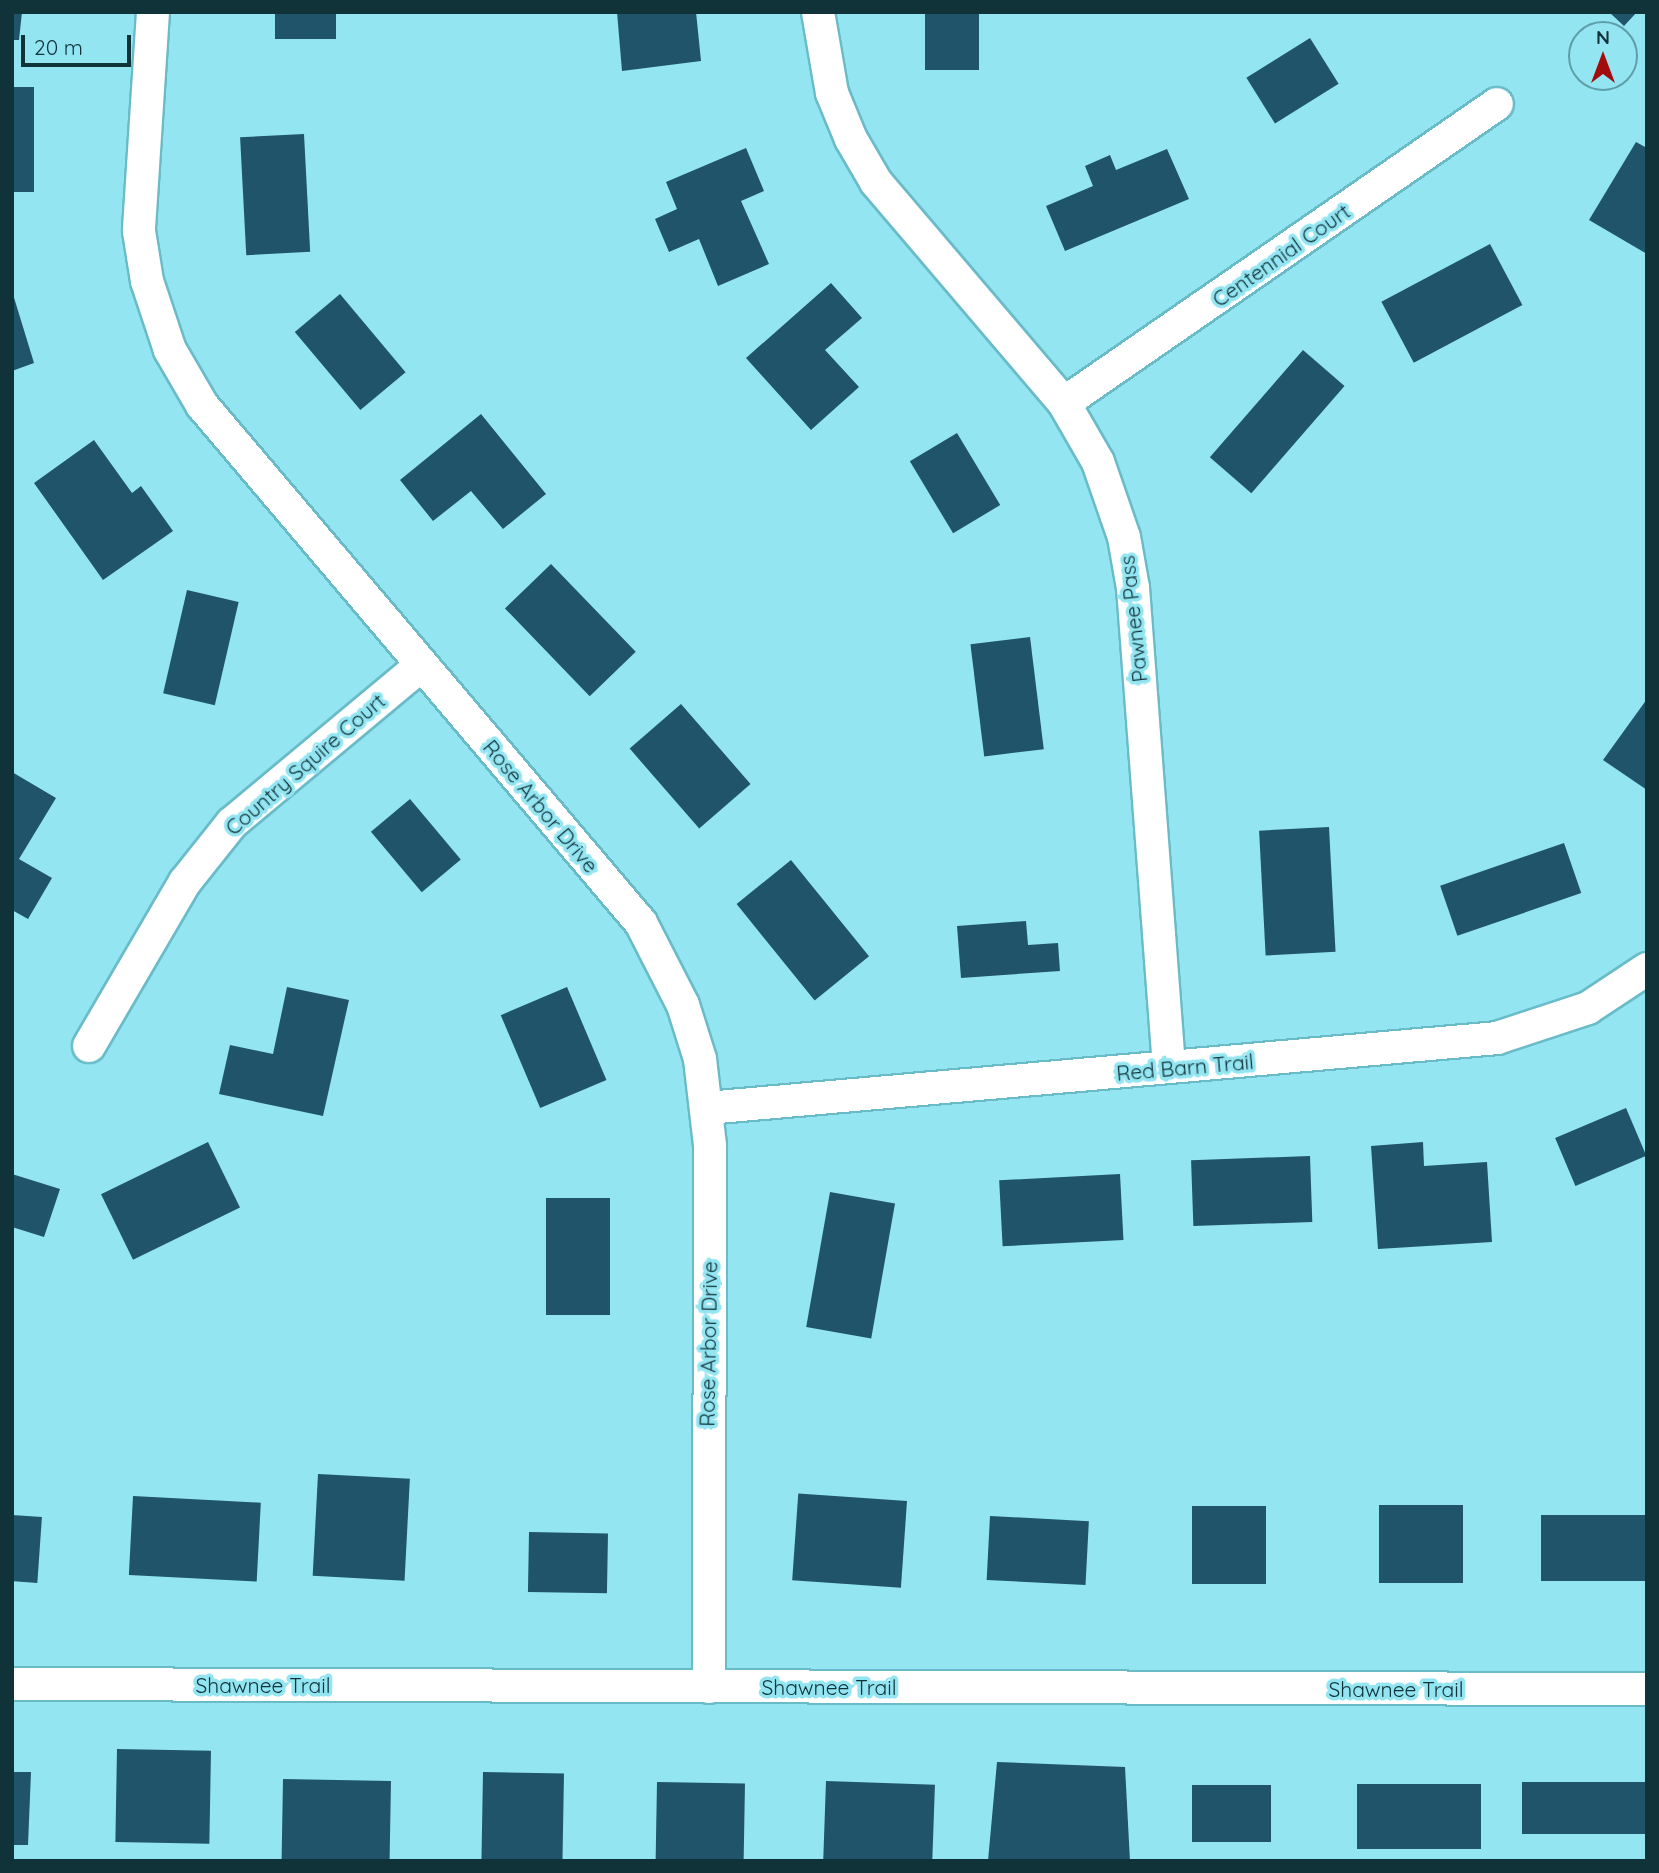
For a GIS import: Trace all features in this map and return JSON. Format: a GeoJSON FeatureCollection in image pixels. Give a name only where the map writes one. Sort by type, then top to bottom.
{"type":"FeatureCollection","features":[{"type":"Feature","properties":{"kind":"street","name":"Rose Arbor Drive"},"geometry":{"type":"LineString","coordinates":[[153,12],[139,231],[147,281],[170,350],[202,405],[419,667],[640,923],[683,1005],[707,1108],[709,1687]]}},
{"type":"Feature","properties":{"kind":"street","name":"Pawnee Pass"},"geometry":{"type":"LineString","coordinates":[[817,12],[832,93],[876,182],[1064,402],[1098,462],[1133,588],[1169,1067]]}},
{"type":"Feature","properties":{"kind":"street","name":"Centennial Court"},"geometry":{"type":"LineString","coordinates":[[1064,402],[1497,104]]}},
{"type":"Feature","properties":{"kind":"street","name":"Country Squire Court"},"geometry":{"type":"LineString","coordinates":[[89,1046],[185,882],[232,823],[419,667]]}},
{"type":"Feature","properties":{"kind":"street","name":"Red Barn Trail"},"geometry":{"type":"LineString","coordinates":[[707,1108],[1497,1038],[1588,1008],[1647,969]]}},
{"type":"Feature","properties":{"kind":"street","name":"Shawnee Trail"},"geometry":{"type":"LineString","coordinates":[[12,1684],[1647,1689]]}},
{"type":"Feature","properties":{"kind":"building"},"geometry":{"type":"Polygon","coordinates":[[[12,12],[22,12],[19,40],[12,40],[12,12]]]}},
{"type":"Feature","properties":{"kind":"building"},"geometry":{"type":"Polygon","coordinates":[[[275,12],[336,12],[336,39],[275,39],[275,12]]]}},
{"type":"Feature","properties":{"kind":"building"},"geometry":{"type":"Polygon","coordinates":[[[617,12],[696,12],[701,61],[622,71],[617,12]]]}},
{"type":"Feature","properties":{"kind":"building"},"geometry":{"type":"Polygon","coordinates":[[[925,12],[979,12],[979,70],[925,70],[925,12]]]}},
{"type":"Feature","properties":{"kind":"building"},"geometry":{"type":"Polygon","coordinates":[[[1609,12],[1637,12],[1629,21],[1619,21],[1609,12]]]}},
{"type":"Feature","properties":{"kind":"building"},"geometry":{"type":"Polygon","coordinates":[[[1310,38],[1339,84],[1275,124],[1246,78],[1310,38]]]}},
{"type":"Feature","properties":{"kind":"building"},"geometry":{"type":"Polygon","coordinates":[[[12,87],[34,87],[34,192],[12,192],[12,87]]]}},
{"type":"Feature","properties":{"kind":"building"},"geometry":{"type":"Polygon","coordinates":[[[304,134],[310,252],[246,255],[240,137],[304,134]]]}},
{"type":"Feature","properties":{"kind":"building"},"geometry":{"type":"Polygon","coordinates":[[[1636,142],[1647,148],[1647,254],[1589,220],[1636,142]]]}},
{"type":"Feature","properties":{"kind":"building"},"geometry":{"type":"Polygon","coordinates":[[[746,148],[764,191],[741,201],[769,264],[718,286],[699,239],[669,252],[655,219],[677,209],[666,182],[746,148]]]}},
{"type":"Feature","properties":{"kind":"building"},"geometry":{"type":"Polygon","coordinates":[[[1167,149],[1189,199],[1065,251],[1046,206],[1093,186],[1085,166],[1110,155],[1116,170],[1167,149]]]}},
{"type":"Feature","properties":{"kind":"building"},"geometry":{"type":"Polygon","coordinates":[[[1490,244],[1522,305],[1414,363],[1381,302],[1490,244]]]}},
{"type":"Feature","properties":{"kind":"building"},"geometry":{"type":"Polygon","coordinates":[[[831,283],[862,318],[825,350],[859,387],[811,430],[746,358],[831,283]]]}},
{"type":"Feature","properties":{"kind":"building"},"geometry":{"type":"Polygon","coordinates":[[[12,291],[34,363],[12,371],[12,291]]]}},
{"type":"Feature","properties":{"kind":"building"},"geometry":{"type":"Polygon","coordinates":[[[340,294],[406,372],[360,410],[295,332],[340,294]]]}},
{"type":"Feature","properties":{"kind":"building"},"geometry":{"type":"Polygon","coordinates":[[[1303,350],[1345,386],[1251,493],[1210,457],[1303,350]]]}},
{"type":"Feature","properties":{"kind":"building"},"geometry":{"type":"Polygon","coordinates":[[[481,414],[546,494],[503,529],[471,491],[433,521],[400,480],[481,414]]]}},
{"type":"Feature","properties":{"kind":"building"},"geometry":{"type":"Polygon","coordinates":[[[957,433],[1000,505],[953,533],[910,461],[957,433]]]}},
{"type":"Feature","properties":{"kind":"building"},"geometry":{"type":"Polygon","coordinates":[[[94,440],[132,493],[141,486],[173,531],[103,580],[34,483],[94,440]]]}},
{"type":"Feature","properties":{"kind":"building"},"geometry":{"type":"Polygon","coordinates":[[[551,564],[636,652],[590,696],[505,608],[551,564]]]}},
{"type":"Feature","properties":{"kind":"building"},"geometry":{"type":"Polygon","coordinates":[[[187,590],[239,602],[215,705],[163,693],[187,590]]]}},
{"type":"Feature","properties":{"kind":"building"},"geometry":{"type":"Polygon","coordinates":[[[1030,637],[1044,749],[984,756],[970,644],[1030,637]]]}},
{"type":"Feature","properties":{"kind":"building"},"geometry":{"type":"Polygon","coordinates":[[[1647,699],[1647,790],[1603,760],[1647,699]]]}},
{"type":"Feature","properties":{"kind":"building"},"geometry":{"type":"Polygon","coordinates":[[[681,704],[751,784],[699,829],[630,749],[681,704]]]}},
{"type":"Feature","properties":{"kind":"building"},"geometry":{"type":"Polygon","coordinates":[[[12,772],[56,798],[19,859],[52,878],[28,919],[12,910],[12,772]]]}},
{"type":"Feature","properties":{"kind":"building"},"geometry":{"type":"Polygon","coordinates":[[[410,799],[461,860],[422,892],[371,832],[410,799]]]}},
{"type":"Feature","properties":{"kind":"building"},"geometry":{"type":"Polygon","coordinates":[[[1329,827],[1336,952],[1266,955],[1259,831],[1329,827]]]}},
{"type":"Feature","properties":{"kind":"building"},"geometry":{"type":"Polygon","coordinates":[[[1564,843],[1581,893],[1457,936],[1440,886],[1564,843]]]}},
{"type":"Feature","properties":{"kind":"building"},"geometry":{"type":"Polygon","coordinates":[[[791,860],[869,956],[815,1000],[737,904],[791,860]]]}},
{"type":"Feature","properties":{"kind":"building"},"geometry":{"type":"Polygon","coordinates":[[[1026,921],[1028,945],[1058,943],[1060,971],[961,978],[957,926],[1026,921]]]}},
{"type":"Feature","properties":{"kind":"building"},"geometry":{"type":"Polygon","coordinates":[[[287,987],[349,1000],[323,1116],[219,1094],[230,1045],[273,1054],[287,987]]]}},
{"type":"Feature","properties":{"kind":"building"},"geometry":{"type":"Polygon","coordinates":[[[567,987],[606,1080],[540,1108],[501,1015],[567,987]]]}},
{"type":"Feature","properties":{"kind":"building"},"geometry":{"type":"Polygon","coordinates":[[[1626,1108],[1646,1156],[1575,1186],[1555,1138],[1626,1108]]]}},
{"type":"Feature","properties":{"kind":"building"},"geometry":{"type":"Polygon","coordinates":[[[208,1142],[240,1208],[133,1260],[101,1194],[208,1142]]]}},
{"type":"Feature","properties":{"kind":"building"},"geometry":{"type":"Polygon","coordinates":[[[1423,1142],[1424,1166],[1487,1162],[1492,1242],[1378,1249],[1371,1146],[1423,1142]]]}},
{"type":"Feature","properties":{"kind":"building"},"geometry":{"type":"Polygon","coordinates":[[[1310,1156],[1312,1222],[1193,1226],[1191,1160],[1310,1156]]]}},
{"type":"Feature","properties":{"kind":"building"},"geometry":{"type":"Polygon","coordinates":[[[12,1174],[60,1189],[44,1237],[12,1227],[12,1174]]]}},
{"type":"Feature","properties":{"kind":"building"},"geometry":{"type":"Polygon","coordinates":[[[1120,1174],[1123,1240],[1003,1246],[999,1180],[1120,1174]]]}},
{"type":"Feature","properties":{"kind":"building"},"geometry":{"type":"Polygon","coordinates":[[[830,1192],[895,1203],[871,1338],[806,1327],[830,1192]]]}},
{"type":"Feature","properties":{"kind":"building"},"geometry":{"type":"Polygon","coordinates":[[[546,1198],[610,1198],[610,1315],[546,1315],[546,1198]]]}},
{"type":"Feature","properties":{"kind":"building"},"geometry":{"type":"Polygon","coordinates":[[[318,1474],[410,1479],[405,1581],[313,1576],[318,1474]]]}},
{"type":"Feature","properties":{"kind":"building"},"geometry":{"type":"Polygon","coordinates":[[[798,1493],[907,1501],[901,1588],[792,1580],[798,1493]]]}},
{"type":"Feature","properties":{"kind":"building"},"geometry":{"type":"Polygon","coordinates":[[[133,1496],[261,1503],[257,1582],[129,1575],[133,1496]]]}},
{"type":"Feature","properties":{"kind":"building"},"geometry":{"type":"Polygon","coordinates":[[[1379,1505],[1463,1505],[1463,1583],[1379,1583],[1379,1505]]]}},
{"type":"Feature","properties":{"kind":"building"},"geometry":{"type":"Polygon","coordinates":[[[1192,1506],[1266,1506],[1266,1584],[1192,1584],[1192,1506]]]}},
{"type":"Feature","properties":{"kind":"building"},"geometry":{"type":"Polygon","coordinates":[[[12,1515],[42,1517],[37,1583],[12,1581],[12,1515]]]}},
{"type":"Feature","properties":{"kind":"building"},"geometry":{"type":"Polygon","coordinates":[[[1541,1515],[1647,1515],[1647,1581],[1541,1581],[1541,1515]]]}},
{"type":"Feature","properties":{"kind":"building"},"geometry":{"type":"Polygon","coordinates":[[[990,1516],[1089,1521],[1086,1585],[987,1580],[990,1516]]]}},
{"type":"Feature","properties":{"kind":"building"},"geometry":{"type":"Polygon","coordinates":[[[529,1532],[608,1533],[607,1593],[528,1592],[529,1532]]]}},
{"type":"Feature","properties":{"kind":"building"},"geometry":{"type":"Polygon","coordinates":[[[117,1749],[211,1751],[209,1844],[115,1842],[117,1749]]]}},
{"type":"Feature","properties":{"kind":"building"},"geometry":{"type":"Polygon","coordinates":[[[997,1762],[1125,1767],[1130,1861],[988,1861],[997,1762]]]}},
{"type":"Feature","properties":{"kind":"building"},"geometry":{"type":"Polygon","coordinates":[[[12,1772],[31,1772],[28,1845],[12,1845],[12,1772]]]}},
{"type":"Feature","properties":{"kind":"building"},"geometry":{"type":"Polygon","coordinates":[[[483,1772],[564,1773],[562,1861],[481,1860],[483,1772]]]}},
{"type":"Feature","properties":{"kind":"building"},"geometry":{"type":"Polygon","coordinates":[[[283,1779],[391,1781],[390,1861],[282,1861],[283,1779]]]}},
{"type":"Feature","properties":{"kind":"building"},"geometry":{"type":"Polygon","coordinates":[[[826,1781],[935,1785],[932,1861],[823,1861],[826,1781]]]}},
{"type":"Feature","properties":{"kind":"building"},"geometry":{"type":"Polygon","coordinates":[[[657,1782],[745,1784],[744,1861],[656,1861],[657,1782]]]}},
{"type":"Feature","properties":{"kind":"building"},"geometry":{"type":"Polygon","coordinates":[[[1522,1782],[1647,1782],[1647,1834],[1522,1834],[1522,1782]]]}},
{"type":"Feature","properties":{"kind":"building"},"geometry":{"type":"Polygon","coordinates":[[[1357,1784],[1481,1784],[1481,1849],[1357,1849],[1357,1784]]]}},
{"type":"Feature","properties":{"kind":"building"},"geometry":{"type":"Polygon","coordinates":[[[1192,1785],[1271,1785],[1271,1842],[1192,1842],[1192,1785]]]}}]}
